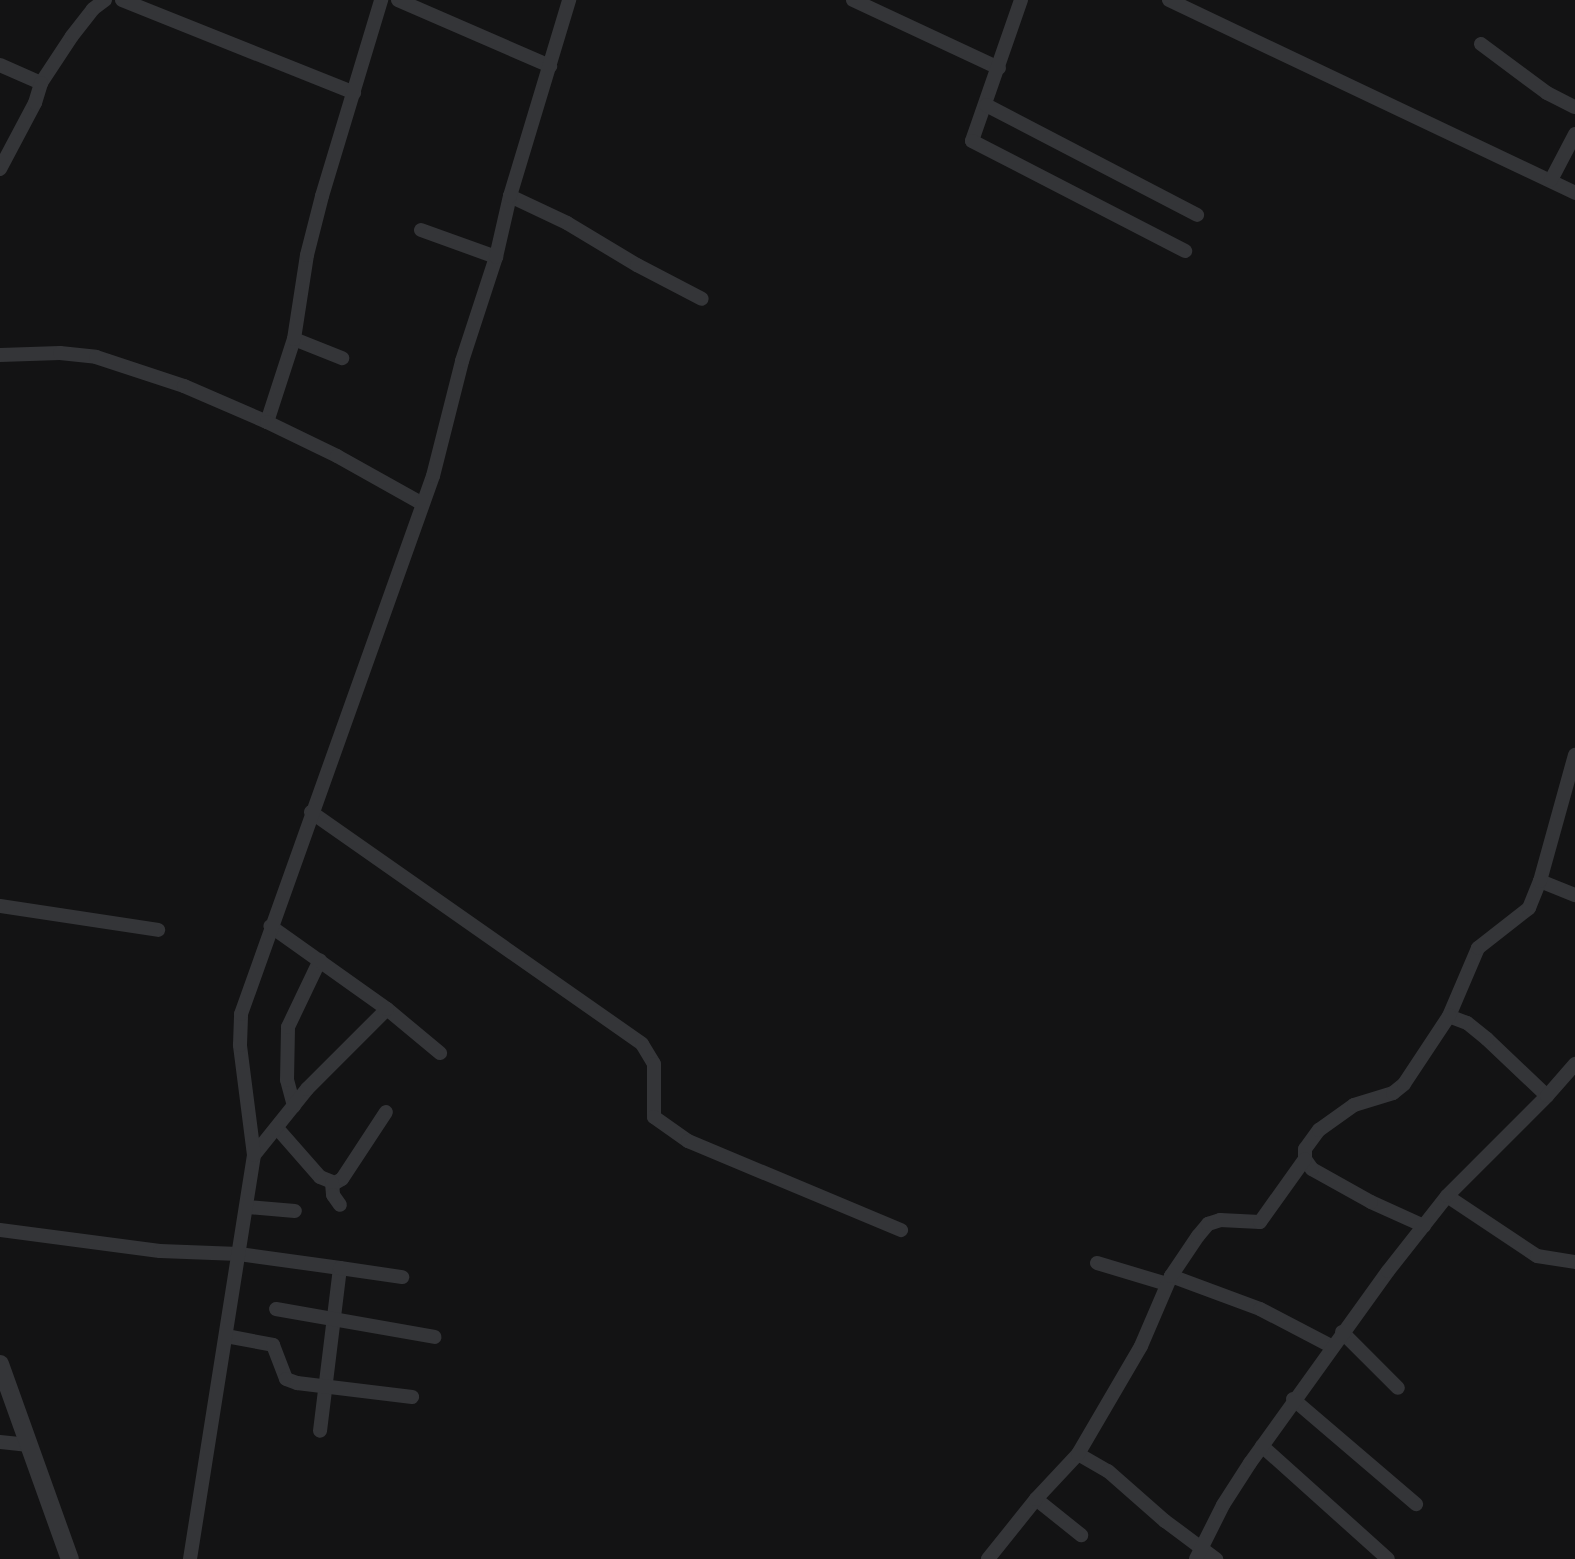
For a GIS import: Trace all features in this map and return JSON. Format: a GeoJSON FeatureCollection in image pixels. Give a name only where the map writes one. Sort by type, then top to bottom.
{"type":"FeatureCollection","features":[{"type":"Feature","properties":{"kind":"street"},"geometry":{"type":"LineString","coordinates":[[0,169],[35,103],[41,83],[72,36],[93,9],[105,0]]}},
{"type":"Feature","properties":{"kind":"street"},"geometry":{"type":"LineString","coordinates":[[122,0],[354,93]]}},
{"type":"Feature","properties":{"kind":"street"},"geometry":{"type":"LineString","coordinates":[[267,422],[294,338],[307,256],[381,0]]}},
{"type":"Feature","properties":{"kind":"street"},"geometry":{"type":"LineString","coordinates":[[398,0],[550,65]]}},
{"type":"Feature","properties":{"kind":"street"},"geometry":{"type":"LineString","coordinates":[[190,1559],[248,1207],[254,1155],[239,1029],[240,1014],[311,812],[369,660],[421,503],[433,475],[462,361],[496,257],[510,196],[569,0]]}},
{"type":"Feature","properties":{"kind":"street"},"geometry":{"type":"LineString","coordinates":[[853,0],[999,68]]}},
{"type":"Feature","properties":{"kind":"street"},"geometry":{"type":"LineString","coordinates":[[1021,0],[972,141],[1185,251]]}},
{"type":"Feature","properties":{"kind":"street"},"geometry":{"type":"LineString","coordinates":[[1170,0],[1575,193]]}},
{"type":"Feature","properties":{"kind":"street"},"geometry":{"type":"LineString","coordinates":[[1481,44],[1547,93],[1575,107]]}},
{"type":"Feature","properties":{"kind":"street"},"geometry":{"type":"LineString","coordinates":[[0,65],[41,83]]}},
{"type":"Feature","properties":{"kind":"street"},"geometry":{"type":"LineString","coordinates":[[986,105],[1198,215]]}},
{"type":"Feature","properties":{"kind":"street"},"geometry":{"type":"LineString","coordinates":[[1551,180],[1575,134]]}},
{"type":"Feature","properties":{"kind":"street"},"geometry":{"type":"LineString","coordinates":[[510,196],[567,223],[637,265],[702,299]]}},
{"type":"Feature","properties":{"kind":"street"},"geometry":{"type":"LineString","coordinates":[[421,230],[496,257]]}},
{"type":"Feature","properties":{"kind":"street"},"geometry":{"type":"LineString","coordinates":[[294,338],[342,358]]}},
{"type":"Feature","properties":{"kind":"street"},"geometry":{"type":"LineString","coordinates":[[0,355],[60,353],[96,357],[184,386],[337,456],[421,503]]}},
{"type":"Feature","properties":{"kind":"street"},"geometry":{"type":"LineString","coordinates":[[1424,1226],[1311,1170],[1305,1159],[1305,1149],[1319,1130],[1354,1105],[1394,1093],[1404,1084],[1449,1016],[1478,948],[1529,908],[1540,881],[1575,755]]}},
{"type":"Feature","properties":{"kind":"street"},"geometry":{"type":"LineString","coordinates":[[311,812],[642,1044],[654,1064],[654,1116],[688,1141],[901,1230]]}},
{"type":"Feature","properties":{"kind":"street"},"geometry":{"type":"LineString","coordinates":[[1540,881],[1575,895]]}},
{"type":"Feature","properties":{"kind":"street"},"geometry":{"type":"LineString","coordinates":[[0,906],[158,930]]}},
{"type":"Feature","properties":{"kind":"street"},"geometry":{"type":"LineString","coordinates":[[270,926],[387,1009],[440,1053]]}},
{"type":"Feature","properties":{"kind":"street"},"geometry":{"type":"LineString","coordinates":[[294,1106],[287,1080],[288,1027],[320,960]]}},
{"type":"Feature","properties":{"kind":"street"},"geometry":{"type":"LineString","coordinates":[[254,1155],[307,1089],[387,1009]]}},
{"type":"Feature","properties":{"kind":"street"},"geometry":{"type":"LineString","coordinates":[[1449,1016],[1467,1024],[1487,1039],[1547,1096]]}},
{"type":"Feature","properties":{"kind":"street"},"geometry":{"type":"LineString","coordinates":[[1199,1553],[1223,1505],[1331,1346],[1447,1196],[1547,1096],[1575,1064]]}},
{"type":"Feature","properties":{"kind":"street"},"geometry":{"type":"LineString","coordinates":[[278,1128],[320,1177],[332,1183],[342,1179],[386,1112]]}},
{"type":"Feature","properties":{"kind":"street"},"geometry":{"type":"LineString","coordinates":[[988,1559],[1036,1499],[1078,1454],[1141,1346],[1169,1280],[1208,1224],[1220,1220],[1260,1222],[1305,1159]]}},
{"type":"Feature","properties":{"kind":"street"},"geometry":{"type":"LineString","coordinates":[[332,1183],[333,1195],[340,1205]]}},
{"type":"Feature","properties":{"kind":"street"},"geometry":{"type":"LineString","coordinates":[[1447,1196],[1537,1256],[1575,1262]]}},
{"type":"Feature","properties":{"kind":"street"},"geometry":{"type":"LineString","coordinates":[[248,1207],[295,1211]]}},
{"type":"Feature","properties":{"kind":"street"},"geometry":{"type":"LineString","coordinates":[[0,1230],[85,1238],[160,1251],[239,1254],[402,1277]]}},
{"type":"Feature","properties":{"kind":"street"},"geometry":{"type":"LineString","coordinates":[[1097,1263],[1169,1280],[1261,1309],[1331,1346]]}},
{"type":"Feature","properties":{"kind":"street"},"geometry":{"type":"LineString","coordinates":[[320,1431],[341,1268]]}},
{"type":"Feature","properties":{"kind":"street"},"geometry":{"type":"LineString","coordinates":[[276,1310],[435,1337]]}},
{"type":"Feature","properties":{"kind":"street"},"geometry":{"type":"LineString","coordinates":[[1342,1332],[1398,1388]]}},
{"type":"Feature","properties":{"kind":"street"},"geometry":{"type":"LineString","coordinates":[[226,1336],[273,1345],[286,1379],[326,1387],[412,1397]]}},
{"type":"Feature","properties":{"kind":"street"},"geometry":{"type":"LineString","coordinates":[[0,1364],[70,1559]]}},
{"type":"Feature","properties":{"kind":"street"},"geometry":{"type":"LineString","coordinates":[[1293,1399],[1416,1504]]}},
{"type":"Feature","properties":{"kind":"street"},"geometry":{"type":"LineString","coordinates":[[0,1442],[29,1445]]}},
{"type":"Feature","properties":{"kind":"street"},"geometry":{"type":"LineString","coordinates":[[1262,1446],[1388,1559]]}},
{"type":"Feature","properties":{"kind":"street"},"geometry":{"type":"LineString","coordinates":[[1078,1454],[1108,1471],[1199,1553],[1216,1559]]}},
{"type":"Feature","properties":{"kind":"street"},"geometry":{"type":"LineString","coordinates":[[1036,1499],[1081,1535]]}}]}
